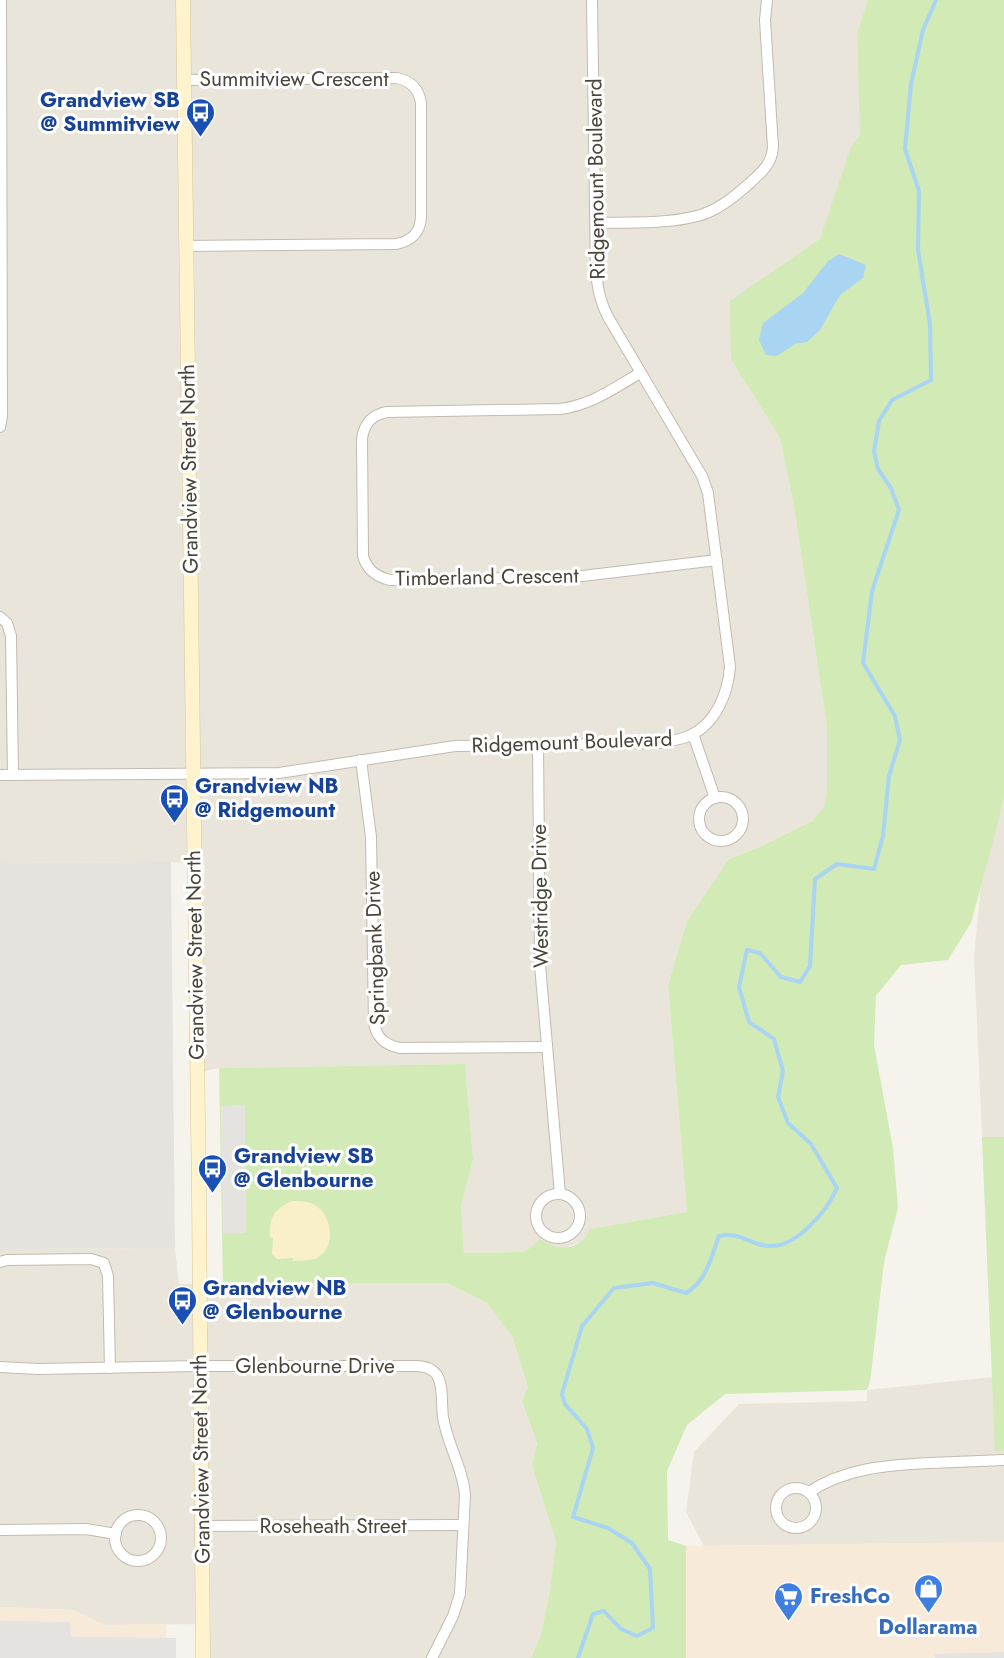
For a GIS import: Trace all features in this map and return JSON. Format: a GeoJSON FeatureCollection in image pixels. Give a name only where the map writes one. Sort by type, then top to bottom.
{"type":"FeatureCollection","features":[{"type":"Feature","properties":{"kind":"street"},"geometry":{"type":"LineString","coordinates":[[0,427],[2,416],[1,0]]}},
{"type":"Feature","properties":{"kind":"street","name":"Grandview Street North"},"geometry":{"type":"LineString","coordinates":[[183,0],[203,1658]]}},
{"type":"Feature","properties":{"kind":"street","name":"Ridgemount Boulevard"},"geometry":{"type":"LineString","coordinates":[[0,775],[279,773],[455,746],[674,741],[693,734],[718,708],[729,677],[729,656],[710,500],[705,481],[601,303],[597,280],[592,0]]}},
{"type":"Feature","properties":{"kind":"street"},"geometry":{"type":"LineString","coordinates":[[596,223],[678,220],[698,216],[717,208],[738,194],[768,165],[773,147],[765,20],[767,0]]}},
{"type":"Feature","properties":{"kind":"street","name":"Summitview Crescent"},"geometry":{"type":"LineString","coordinates":[[184,80],[402,79],[412,84],[420,96],[421,127],[421,222],[417,232],[406,242],[186,246]]}},
{"type":"Feature","properties":{"kind":"street","name":"Timberland Crescent"},"geometry":{"type":"LineString","coordinates":[[640,373],[593,400],[573,407],[387,412],[373,417],[365,427],[362,439],[364,562],[376,576],[390,580],[574,577],[717,560]]}},
{"type":"Feature","properties":{"kind":"street"},"geometry":{"type":"LineString","coordinates":[[0,617],[7,623],[11,636],[13,775]]}},
{"type":"Feature","properties":{"kind":"street"},"geometry":{"type":"LineString","coordinates":[[693,734],[715,798]]}},
{"type":"Feature","properties":{"kind":"street","name":"Westridge Drive"},"geometry":{"type":"LineString","coordinates":[[538,745],[540,956],[560,1194]]}},
{"type":"Feature","properties":{"kind":"street","name":"Springbank Drive"},"geometry":{"type":"LineString","coordinates":[[361,760],[371,837],[375,1030],[384,1042],[400,1048],[547,1047]]}},
{"type":"Feature","properties":{"kind":"street"},"geometry":{"type":"LineString","coordinates":[[715,798],[729,798],[740,807],[743,813],[744,820],[739,833],[727,841],[712,840],[701,830],[699,814],[702,807],[715,798]]}},
{"type":"Feature","properties":{"kind":"street"},"geometry":{"type":"LineString","coordinates":[[560,1194],[573,1199],[581,1218],[576,1231],[557,1239],[544,1234],[536,1215],[537,1208],[546,1197],[560,1194]]}},
{"type":"Feature","properties":{"kind":"street"},"geometry":{"type":"LineString","coordinates":[[0,1262],[91,1259],[104,1263],[108,1276],[110,1368]]}},
{"type":"Feature","properties":{"kind":"street","name":"Glenbourne Drive"},"geometry":{"type":"LineString","coordinates":[[0,1367],[30,1369],[416,1366],[428,1368],[433,1370],[439,1380],[445,1427],[464,1488],[463,1525]]}},
{"type":"Feature","properties":{"kind":"street"},"geometry":{"type":"LineString","coordinates":[[809,1492],[824,1482],[884,1466],[1004,1461]]}},
{"type":"Feature","properties":{"kind":"street"},"geometry":{"type":"LineString","coordinates":[[144,1516],[156,1524],[161,1537],[160,1545],[153,1556],[140,1561],[133,1560],[118,1547],[116,1534],[123,1521],[130,1517],[144,1516]]}},
{"type":"Feature","properties":{"kind":"street"},"geometry":{"type":"LineString","coordinates":[[432,1658],[458,1602],[461,1584],[463,1525]]}},
{"type":"Feature","properties":{"kind":"street","name":"Roseheath Street"},"geometry":{"type":"LineString","coordinates":[[202,1526],[463,1525]]}},
{"type":"Feature","properties":{"kind":"street"},"geometry":{"type":"LineString","coordinates":[[0,1530],[86,1529],[116,1534]]}},
{"type":"Feature","properties":{"kind":"shaded area"},"geometry":{"type":"Polygon","coordinates":[[[0,0],[872,0],[857,34],[863,209],[731,359],[780,438],[794,506],[827,727],[827,793],[824,807],[812,821],[762,846],[729,859],[687,921],[668,985],[687,1212],[591,1229],[582,1241],[568,1247],[549,1245],[540,1239],[525,1252],[464,1253],[461,1206],[473,1160],[465,1064],[219,1068],[196,1073],[196,1010],[205,865],[170,862],[0,863],[0,0]]]}},
{"type":"Feature","properties":{"kind":"shaded area"},"geometry":{"type":"Polygon","coordinates":[[[1004,643],[1004,1542],[704,1546],[686,1512],[694,1452],[739,1404],[867,1401],[867,1390],[993,1377],[974,957],[1004,643]]]}},
{"type":"Feature","properties":{"kind":"shaded area"},"geometry":{"type":"Polygon","coordinates":[[[171,862],[175,1248],[0,1249],[0,863],[171,862]]]}},
{"type":"Feature","properties":{"kind":"shaded area"},"geometry":{"type":"Polygon","coordinates":[[[245,1105],[246,1233],[223,1233],[221,1106],[245,1105]]]}},
{"type":"Feature","properties":{"kind":"shaded area"},"geometry":{"type":"Polygon","coordinates":[[[175,1248],[179,1284],[447,1283],[487,1303],[513,1338],[525,1373],[528,1387],[522,1401],[537,1443],[532,1465],[556,1542],[550,1590],[541,1634],[531,1658],[203,1658],[203,1624],[105,1625],[72,1610],[0,1607],[0,1249],[175,1248]]]}},
{"type":"Feature","properties":{"kind":"shaded area"},"geometry":{"type":"Polygon","coordinates":[[[1004,1542],[1004,1658],[686,1658],[686,1546],[1004,1542]]]}},
{"type":"Feature","properties":{"kind":"shaded area"},"geometry":{"type":"Polygon","coordinates":[[[0,1607],[72,1610],[105,1625],[166,1624],[167,1658],[0,1658],[0,1607]]]}},
{"type":"Feature","properties":{"kind":"shaded area"},"geometry":{"type":"Polygon","coordinates":[[[0,1621],[70,1622],[71,1637],[176,1638],[176,1658],[0,1658],[0,1621]]]}},
{"type":"Feature","properties":{"kind":"shaded area"},"geometry":{"type":"Polygon","coordinates":[[[1004,1652],[1004,1658],[935,1658],[935,1654],[1004,1652]]]}},
{"type":"Feature","properties":{"kind":"green space"},"geometry":{"type":"Polygon","coordinates":[[[868,0],[1004,0],[1004,796],[971,923],[948,960],[901,965],[876,996],[874,1045],[893,1148],[898,1208],[884,1262],[870,1382],[867,1390],[725,1394],[687,1425],[667,1471],[668,1540],[686,1546],[686,1658],[531,1658],[541,1634],[550,1590],[556,1542],[532,1465],[537,1443],[522,1401],[528,1387],[513,1338],[487,1303],[447,1283],[223,1284],[219,1068],[465,1064],[473,1160],[461,1206],[464,1253],[525,1252],[540,1239],[555,1246],[566,1247],[582,1240],[590,1229],[687,1212],[668,985],[687,921],[729,859],[762,846],[812,821],[824,807],[827,793],[827,727],[794,506],[780,438],[731,359],[730,301],[820,239],[851,147],[860,136],[857,34],[868,0]]]}},
{"type":"Feature","properties":{"kind":"green space"},"geometry":{"type":"Polygon","coordinates":[[[982,1137],[1004,1137],[1004,1451],[995,1452],[982,1137]]]}},
{"type":"Feature","properties":{"kind":"sand"},"geometry":{"type":"Polygon","coordinates":[[[292,1201],[304,1201],[315,1205],[325,1216],[330,1239],[328,1247],[317,1258],[293,1261],[293,1258],[277,1259],[272,1254],[273,1238],[270,1237],[270,1230],[272,1219],[281,1207],[292,1201]]]}},
{"type":"Feature","properties":{"kind":"water"},"geometry":{"type":"Polygon","coordinates":[[[839,254],[866,265],[863,278],[840,295],[820,330],[807,342],[795,344],[777,356],[766,355],[759,340],[763,323],[803,293],[828,261],[839,254]]]}},
{"type":"Feature","properties":{"kind":"waterway"},"geometry":{"type":"LineString","coordinates":[[578,1658],[593,1614],[604,1611],[621,1629],[637,1636],[653,1628],[650,1569],[632,1543],[608,1528],[573,1517],[593,1448],[587,1429],[565,1404],[562,1394],[582,1326],[614,1288],[653,1283],[686,1293],[704,1275],[719,1236],[733,1235],[769,1246],[790,1241],[800,1235],[818,1217],[837,1188],[811,1144],[788,1123],[778,1097],[783,1071],[774,1039],[749,1022],[739,987],[747,950],[760,953],[781,977],[800,982],[810,966],[815,879],[837,864],[874,869],[883,836],[889,776],[900,740],[895,716],[863,663],[872,591],[899,510],[891,488],[878,469],[874,451],[879,421],[892,400],[931,380],[930,324],[918,250],[919,191],[905,149],[911,84],[923,30],[936,0]]}},
{"type":"Feature","properties":{"kind":"place","name":"Grandview SB @ Summitview"},"geometry":{"type":"Point","coordinates":[201,138]}},
{"type":"Feature","properties":{"kind":"place","name":"Grandview NB @ Ridgemount"},"geometry":{"type":"Point","coordinates":[174,824]}},
{"type":"Feature","properties":{"kind":"place","name":"Grandview SB @ Glenbourne"},"geometry":{"type":"Point","coordinates":[213,1194]}},
{"type":"Feature","properties":{"kind":"place","name":"Grandview NB @ Glenbourne"},"geometry":{"type":"Point","coordinates":[182,1326]}},
{"type":"Feature","properties":{"kind":"place","name":"Dollarama"},"geometry":{"type":"Point","coordinates":[928,1614]}},
{"type":"Feature","properties":{"kind":"place","name":"FreshCo"},"geometry":{"type":"Point","coordinates":[789,1622]}}]}
